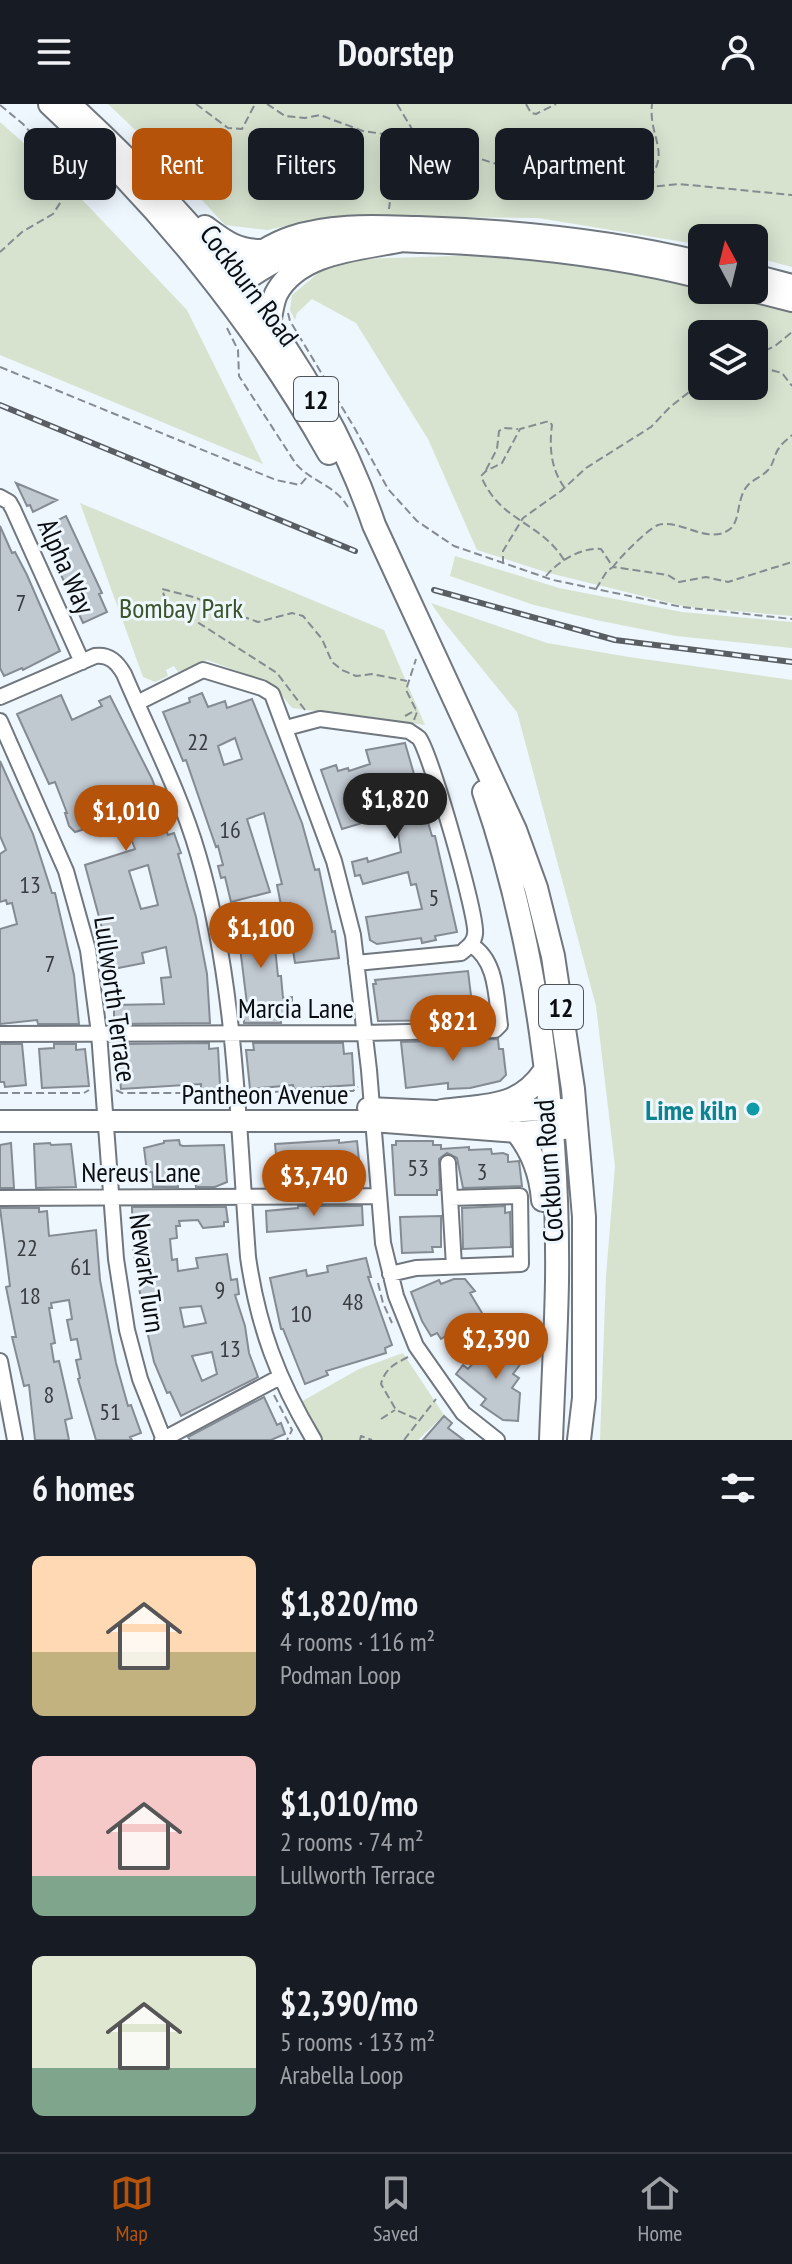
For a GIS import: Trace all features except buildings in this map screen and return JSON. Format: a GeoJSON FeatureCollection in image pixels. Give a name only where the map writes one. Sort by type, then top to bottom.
{"type":"FeatureCollection","features":[{"type":"Feature","properties":{"kind":"main road","name":"Cockburn Road"},"geometry":{"type":"LineString","coordinates":[[50,104],[269,324],[331,426],[363,490],[374,525],[499,794],[539,900],[553,956],[576,1118],[584,1217],[584,1398],[579,1440]]}},
{"type":"Feature","properties":{"kind":"main road","name":"Cockburn Road"},"geometry":{"type":"LineString","coordinates":[[69,104],[180,212],[228,283],[352,494],[374,525]]}},
{"type":"Feature","properties":{"kind":"main road"},"geometry":{"type":"LineString","coordinates":[[180,212],[224,243],[243,251],[261,251]]}},
{"type":"Feature","properties":{"kind":"main road"},"geometry":{"type":"LineString","coordinates":[[228,283],[261,251],[290,237],[319,230],[400,227],[520,232],[597,241],[688,259]]}},
{"type":"Feature","properties":{"kind":"main road"},"geometry":{"type":"LineString","coordinates":[[269,324],[277,293],[295,272],[326,256],[398,241]]}},
{"type":"Feature","properties":{"kind":"main road"},"geometry":{"type":"LineString","coordinates":[[228,283],[287,255],[321,244],[398,241],[498,244],[688,275]]}},
{"type":"Feature","properties":{"kind":"main road"},"geometry":{"type":"LineString","coordinates":[[768,279],[792,285]]}},
{"type":"Feature","properties":{"kind":"main road"},"geometry":{"type":"LineString","coordinates":[[768,295],[792,301]]}},
{"type":"Feature","properties":{"kind":"main road","name":"Cockburn Road"},"geometry":{"type":"LineString","coordinates":[[446,681],[496,828],[537,1008],[550,1120],[557,1279],[551,1440]]}},
{"type":"Feature","properties":{"kind":"main road"},"geometry":{"type":"LineString","coordinates":[[442,1111],[504,1103],[532,1090],[544,1072]]}},
{"type":"Feature","properties":{"kind":"main road","name":"Pantheon Avenue"},"geometry":{"type":"LineString","coordinates":[[2,1104],[105,1114],[372,1115],[442,1111],[550,1120],[576,1118]]}},
{"type":"Feature","properties":{"kind":"main road","name":"Pantheon Avenue"},"geometry":{"type":"LineString","coordinates":[[372,1115],[517,1132],[550,1120]]}},
{"type":"Feature","properties":{"kind":"main road"},"geometry":{"type":"LineString","coordinates":[[517,1132],[528,1146],[542,1185],[546,1249],[557,1279]]}},
{"type":"Feature","properties":{"kind":"street","name":"Alpha Way"},"geometry":{"type":"LineString","coordinates":[[0,497],[9,502],[13,509],[82,662]]}},
{"type":"Feature","properties":{"kind":"street"},"geometry":{"type":"LineString","coordinates":[[0,697],[102,655],[118,663],[180,804],[197,852],[221,959],[253,1293],[276,1383],[314,1440]]}},
{"type":"Feature","properties":{"kind":"street"},"geometry":{"type":"LineString","coordinates":[[137,703],[203,670],[272,694],[334,861],[350,923],[364,1033],[383,1243],[390,1274],[416,1346],[463,1413],[497,1440]]}},
{"type":"Feature","properties":{"kind":"street"},"geometry":{"type":"LineString","coordinates":[[286,728],[320,719],[404,729],[419,737],[441,798],[476,924],[471,945],[461,953],[356,963]]}},
{"type":"Feature","properties":{"kind":"street","name":"Lullworth Terrace"},"geometry":{"type":"LineString","coordinates":[[0,721],[66,871],[88,950],[105,1114]]}},
{"type":"Feature","properties":{"kind":"street","name":"Marcia Lane"},"geometry":{"type":"LineString","coordinates":[[0,1034],[495,1030],[500,1025],[490,964],[471,945]]}},
{"type":"Feature","properties":{"kind":"street","name":"Newark Turn"},"geometry":{"type":"LineString","coordinates":[[105,1114],[116,1259],[127,1330],[140,1379],[163,1440]]}},
{"type":"Feature","properties":{"kind":"street"},"geometry":{"type":"LineString","coordinates":[[448,1163],[454,1266]]}},
{"type":"Feature","properties":{"kind":"street","name":"Nereus Lane"},"geometry":{"type":"LineString","coordinates":[[0,1198],[378,1196]]}},
{"type":"Feature","properties":{"kind":"street"},"geometry":{"type":"LineString","coordinates":[[390,1274],[416,1268],[521,1264],[520,1196],[450,1198]]}},
{"type":"Feature","properties":{"kind":"street"},"geometry":{"type":"LineString","coordinates":[[0,1361],[10,1439]]}},
{"type":"Feature","properties":{"kind":"street"},"geometry":{"type":"LineString","coordinates":[[163,1440],[276,1383]]}},
{"type":"Feature","properties":{"kind":"path"},"geometry":{"type":"LineString","coordinates":[[196,104],[228,128],[242,129],[255,104]]}},
{"type":"Feature","properties":{"kind":"path"},"geometry":{"type":"LineString","coordinates":[[267,104],[285,116],[305,118],[320,115],[363,131],[380,133]]}},
{"type":"Feature","properties":{"kind":"path"},"geometry":{"type":"LineString","coordinates":[[397,104],[411,128]]}},
{"type":"Feature","properties":{"kind":"path"},"geometry":{"type":"LineString","coordinates":[[526,104],[531,113],[536,114],[556,104]]}},
{"type":"Feature","properties":{"kind":"path"},"geometry":{"type":"LineString","coordinates":[[652,104],[650,117],[654,128]]}},
{"type":"Feature","properties":{"kind":"path"},"geometry":{"type":"LineString","coordinates":[[0,105],[39,142],[62,200],[53,214],[22,232],[0,252]]}},
{"type":"Feature","properties":{"kind":"path"},"geometry":{"type":"LineString","coordinates":[[654,129],[659,143],[659,163],[654,172]]}},
{"type":"Feature","properties":{"kind":"path"},"geometry":{"type":"LineString","coordinates":[[654,186],[679,184],[792,195]]}},
{"type":"Feature","properties":{"kind":"path"},"geometry":{"type":"LineString","coordinates":[[389,215],[390,200]]}},
{"type":"Feature","properties":{"kind":"path"},"geometry":{"type":"LineString","coordinates":[[286,307],[290,321],[388,489],[417,521],[454,546],[545,577],[596,589],[682,607],[792,619]]}},
{"type":"Feature","properties":{"kind":"path"},"geometry":{"type":"LineString","coordinates":[[224,322],[238,350],[239,376],[296,464],[307,477],[334,489],[348,507]]}},
{"type":"Feature","properties":{"kind":"path"},"geometry":{"type":"LineString","coordinates":[[768,349],[792,332]]}},
{"type":"Feature","properties":{"kind":"path"},"geometry":{"type":"LineString","coordinates":[[0,367],[276,480],[300,485],[307,477]]}},
{"type":"Feature","properties":{"kind":"path"},"geometry":{"type":"LineString","coordinates":[[768,369],[782,373],[792,386]]}},
{"type":"Feature","properties":{"kind":"path"},"geometry":{"type":"LineString","coordinates":[[503,564],[503,551],[521,521],[586,468],[651,427],[688,393]]}},
{"type":"Feature","properties":{"kind":"path"},"geometry":{"type":"LineString","coordinates":[[486,471],[497,449],[499,431],[549,421],[552,425],[552,458],[556,475],[564,487]]}},
{"type":"Feature","properties":{"kind":"path"},"geometry":{"type":"LineString","coordinates":[[520,429],[502,463],[481,476],[487,489],[508,514],[544,536],[565,561]]}},
{"type":"Feature","properties":{"kind":"path"},"geometry":{"type":"LineString","coordinates":[[596,589],[607,571],[654,526],[665,524],[714,535],[728,531],[736,521],[738,503],[749,484],[768,470],[779,448],[792,435]]}},
{"type":"Feature","properties":{"kind":"path"},"geometry":{"type":"LineString","coordinates":[[545,577],[553,567],[591,548],[601,549],[613,567],[668,575],[679,582],[706,577],[728,582],[792,562]]}},
{"type":"Feature","properties":{"kind":"path"},"geometry":{"type":"LineString","coordinates":[[307,715],[277,673],[166,602],[162,589],[197,598],[258,622],[292,613],[303,616],[322,639],[332,662],[342,670],[356,676],[372,674],[409,681]]}},
{"type":"Feature","properties":{"kind":"path"},"geometry":{"type":"LineString","coordinates":[[412,725],[417,712],[406,690],[416,659]]}},
{"type":"Feature","properties":{"kind":"path"},"geometry":{"type":"LineString","coordinates":[[115,1082],[119,1092],[133,1093],[209,1093],[223,1087]]}},
{"type":"Feature","properties":{"kind":"path"},"geometry":{"type":"LineString","coordinates":[[2,1104],[88,1091],[91,1084]]}},
{"type":"Feature","properties":{"kind":"path"},"geometry":{"type":"LineString","coordinates":[[248,1090],[252,1093],[344,1092],[353,1091],[358,1086]]}},
{"type":"Feature","properties":{"kind":"path"},"geometry":{"type":"LineString","coordinates":[[264,1092],[264,1102]]}},
{"type":"Feature","properties":{"kind":"path"},"geometry":{"type":"LineString","coordinates":[[344,1092],[344,1101]]}},
{"type":"Feature","properties":{"kind":"path"},"geometry":{"type":"LineString","coordinates":[[77,1093],[77,1101]]}},
{"type":"Feature","properties":{"kind":"path"},"geometry":{"type":"LineString","coordinates":[[133,1093],[133,1102]]}},
{"type":"Feature","properties":{"kind":"path"},"geometry":{"type":"LineString","coordinates":[[209,1093],[209,1102]]}},
{"type":"Feature","properties":{"kind":"path"},"geometry":{"type":"LineString","coordinates":[[409,1357],[390,1367],[381,1384],[396,1410],[419,1420]]}},
{"type":"Feature","properties":{"kind":"path"},"geometry":{"type":"LineString","coordinates":[[276,1383],[292,1430],[287,1440]]}},
{"type":"Feature","properties":{"kind":"path"},"geometry":{"type":"LineString","coordinates":[[404,1440],[436,1399]]}},
{"type":"Feature","properties":{"kind":"path"},"geometry":{"type":"LineString","coordinates":[[381,1419],[396,1410]]}},
{"type":"Feature","properties":{"kind":"path"},"geometry":{"type":"LineString","coordinates":[[360,1440],[361,1436],[372,1440]]}},
{"type":"Feature","properties":{"kind":"green space"},"geometry":{"type":"Polygon","coordinates":[[[108,104],[792,104],[792,267],[768,261],[768,224],[688,224],[688,243],[538,218],[334,216],[267,230],[225,225],[202,200],[232,200],[232,128],[133,128],[108,104]]]}},
{"type":"Feature","properties":{"kind":"green space"},"geometry":{"type":"Polygon","coordinates":[[[0,122],[24,143],[24,200],[82,200],[187,310],[263,464],[0,355],[0,122]]]}},
{"type":"Feature","properties":{"kind":"green space"},"geometry":{"type":"Polygon","coordinates":[[[520,254],[688,283],[688,304],[768,304],[768,301],[792,307],[792,616],[687,607],[549,573],[477,550],[428,439],[356,323],[312,299],[297,313],[295,320],[290,310],[292,295],[328,265],[356,259],[520,254]]]}},
{"type":"Feature","properties":{"kind":"green space","name":"Bombay Park"},"geometry":{"type":"Polygon","coordinates":[[[80,503],[384,630],[425,725],[292,708],[273,684],[207,660],[178,672],[174,666],[166,670],[168,676],[155,682],[143,677],[80,503]]]}},
{"type":"Feature","properties":{"kind":"green space"},"geometry":{"type":"Polygon","coordinates":[[[455,556],[559,588],[682,612],[792,622],[792,648],[676,636],[534,605],[450,576],[455,556]]]}},
{"type":"Feature","properties":{"kind":"green space"},"geometry":{"type":"Polygon","coordinates":[[[431,603],[547,643],[792,680],[792,1440],[600,1440],[606,1276],[615,1166],[596,1006],[517,712],[431,603]]]}},
{"type":"Feature","properties":{"kind":"green space"},"geometry":{"type":"Polygon","coordinates":[[[403,1353],[444,1415],[418,1440],[321,1440],[299,1403],[359,1369],[403,1353]]]}},
{"type":"Feature","properties":{"kind":"railway"},"geometry":{"type":"LineString","coordinates":[[0,405],[355,551]]}},
{"type":"Feature","properties":{"kind":"railway"},"geometry":{"type":"LineString","coordinates":[[434,590],[615,640],[792,662]]}},
{"type":"Feature","properties":{"kind":"place","name":"Lime kiln"},"geometry":{"type":"Point","coordinates":[753,1109]}}]}
